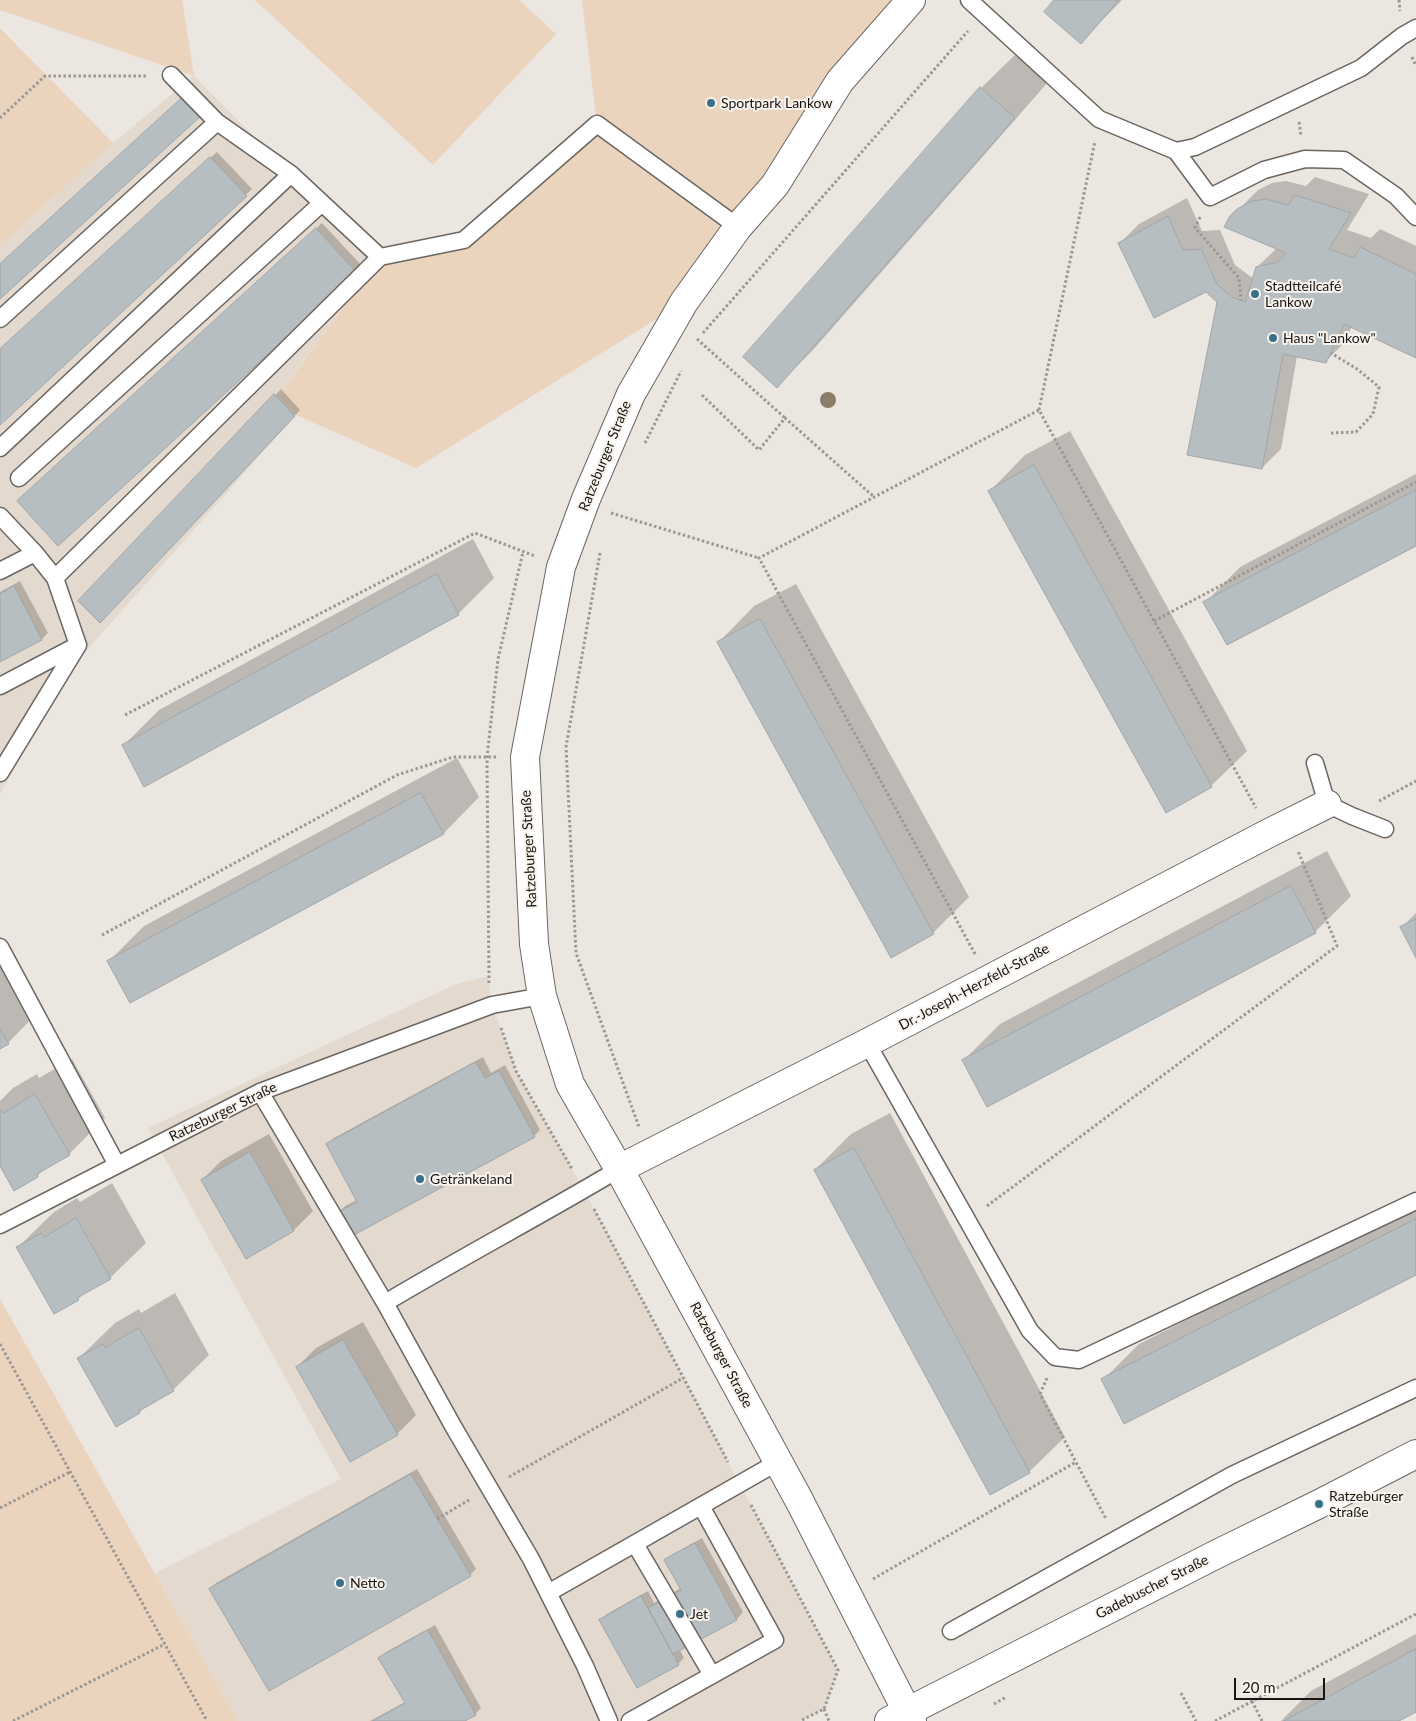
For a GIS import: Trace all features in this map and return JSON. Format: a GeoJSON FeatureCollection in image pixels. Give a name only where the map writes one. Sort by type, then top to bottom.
{"type":"FeatureCollection","features":[{"type":"Feature","properties":{"kind":"street","name":"Ratzeburger Straße"},"geometry":{"type":"LineString","coordinates":[[903,1718],[847,1594],[778,1462],[619,1169],[570,1084],[542,996],[534,944],[525,757],[561,567],[586,500],[630,394],[684,302],[738,227],[775,185],[840,81],[911,0]]}},
{"type":"Feature","properties":{"kind":"street","name":"Dr.-Joseph-Herzfeld-Straße"},"geometry":{"type":"LineString","coordinates":[[619,1169],[1328,804]]}},
{"type":"Feature","properties":{"kind":"street","name":"Gadebuscher Straße"},"geometry":{"type":"LineString","coordinates":[[903,1718],[1217,1554],[1416,1454]]}},
{"type":"Feature","properties":{"kind":"lane"},"geometry":{"type":"LineString","coordinates":[[969,0],[1099,119],[1176,151],[1210,197],[1264,170],[1305,159],[1344,160],[1396,196],[1416,217]]}},
{"type":"Feature","properties":{"kind":"lane"},"geometry":{"type":"LineString","coordinates":[[1176,151],[1195,147],[1362,68],[1402,36],[1416,28]]}},
{"type":"Feature","properties":{"kind":"lane"},"geometry":{"type":"LineString","coordinates":[[172,75],[217,122],[291,174],[380,257]]}},
{"type":"Feature","properties":{"kind":"lane"},"geometry":{"type":"LineString","coordinates":[[0,319],[217,122]]}},
{"type":"Feature","properties":{"kind":"lane"},"geometry":{"type":"LineString","coordinates":[[55,578],[380,257],[464,240],[597,124],[738,227]]}},
{"type":"Feature","properties":{"kind":"lane"},"geometry":{"type":"LineString","coordinates":[[0,448],[291,174]]}},
{"type":"Feature","properties":{"kind":"lane"},"geometry":{"type":"LineString","coordinates":[[19,478],[322,203]]}},
{"type":"Feature","properties":{"kind":"lane"},"geometry":{"type":"LineString","coordinates":[[0,516],[35,553],[55,578],[78,645]]}},
{"type":"Feature","properties":{"kind":"lane"},"geometry":{"type":"LineString","coordinates":[[0,571],[35,553]]}},
{"type":"Feature","properties":{"kind":"lane"},"geometry":{"type":"LineString","coordinates":[[0,686],[78,645]]}},
{"type":"Feature","properties":{"kind":"lane"},"geometry":{"type":"LineString","coordinates":[[0,773],[78,645]]}},
{"type":"Feature","properties":{"kind":"lane"},"geometry":{"type":"LineString","coordinates":[[1315,763],[1328,804],[1385,829]]}},
{"type":"Feature","properties":{"kind":"lane"},"geometry":{"type":"LineString","coordinates":[[0,947],[117,1165]]}},
{"type":"Feature","properties":{"kind":"lane","name":"Ratzeburger Straße"},"geometry":{"type":"LineString","coordinates":[[0,1225],[260,1092],[492,1004],[542,996]]}},
{"type":"Feature","properties":{"kind":"lane"},"geometry":{"type":"LineString","coordinates":[[867,1043],[966,1221],[1030,1331],[1055,1357],[1079,1360],[1416,1201]]}},
{"type":"Feature","properties":{"kind":"lane"},"geometry":{"type":"LineString","coordinates":[[260,1092],[385,1303],[452,1426],[530,1559],[585,1666],[609,1721]]}},
{"type":"Feature","properties":{"kind":"lane"},"geometry":{"type":"LineString","coordinates":[[385,1303],[619,1169]]}},
{"type":"Feature","properties":{"kind":"lane"},"geometry":{"type":"LineString","coordinates":[[952,1631],[1232,1475],[1416,1388]]}},
{"type":"Feature","properties":{"kind":"lane"},"geometry":{"type":"LineString","coordinates":[[548,1594],[778,1462]]}},
{"type":"Feature","properties":{"kind":"lane"},"geometry":{"type":"LineString","coordinates":[[630,1721],[775,1640],[701,1506]]}},
{"type":"Feature","properties":{"kind":"lane"},"geometry":{"type":"LineString","coordinates":[[635,1544],[712,1676]]}},
{"type":"Feature","properties":{"kind":"path"},"geometry":{"type":"LineString","coordinates":[[693,348],[697,339],[984,13]]}},
{"type":"Feature","properties":{"kind":"path"},"geometry":{"type":"LineString","coordinates":[[0,118],[45,76],[172,75]]}},
{"type":"Feature","properties":{"kind":"path"},"geometry":{"type":"LineString","coordinates":[[1294,100],[1305,159]]}},
{"type":"Feature","properties":{"kind":"path"},"geometry":{"type":"LineString","coordinates":[[966,1221],[1337,946],[1278,829],[1154,621],[1039,410],[1099,119]]}},
{"type":"Feature","properties":{"kind":"path"},"geometry":{"type":"LineString","coordinates":[[1210,197],[1195,228],[1239,278],[1241,300]]}},
{"type":"Feature","properties":{"kind":"path"},"geometry":{"type":"LineString","coordinates":[[697,339],[873,496]]}},
{"type":"Feature","properties":{"kind":"path"},"geometry":{"type":"LineString","coordinates":[[1331,353],[1357,369],[1379,387],[1373,414],[1356,432],[1331,433]]}},
{"type":"Feature","properties":{"kind":"path"},"geometry":{"type":"LineString","coordinates":[[640,452],[684,365]]}},
{"type":"Feature","properties":{"kind":"path"},"geometry":{"type":"LineString","coordinates":[[702,395],[759,450],[785,418]]}},
{"type":"Feature","properties":{"kind":"path"},"geometry":{"type":"LineString","coordinates":[[759,558],[873,496],[1039,410]]}},
{"type":"Feature","properties":{"kind":"path"},"geometry":{"type":"LineString","coordinates":[[1154,621],[1416,482]]}},
{"type":"Feature","properties":{"kind":"path"},"geometry":{"type":"LineString","coordinates":[[608,521],[610,512],[759,558],[988,979]]}},
{"type":"Feature","properties":{"kind":"path"},"geometry":{"type":"LineString","coordinates":[[125,715],[474,533],[561,567]]}},
{"type":"Feature","properties":{"kind":"path"},"geometry":{"type":"LineString","coordinates":[[602,547],[566,747],[576,953],[637,1123],[653,1152]]}},
{"type":"Feature","properties":{"kind":"path"},"geometry":{"type":"LineString","coordinates":[[102,935],[397,775],[453,757],[525,757]]}},
{"type":"Feature","properties":{"kind":"path"},"geometry":{"type":"LineString","coordinates":[[1352,816],[1416,781]]}},
{"type":"Feature","properties":{"kind":"path"},"geometry":{"type":"LineString","coordinates":[[492,1004],[516,1070],[584,1190],[838,1670],[824,1709],[829,1721]]}},
{"type":"Feature","properties":{"kind":"path"},"geometry":{"type":"LineString","coordinates":[[0,1344],[207,1721]]}},
{"type":"Feature","properties":{"kind":"path"},"geometry":{"type":"LineString","coordinates":[[1055,1357],[1040,1394],[1117,1539]]}},
{"type":"Feature","properties":{"kind":"path"},"geometry":{"type":"LineString","coordinates":[[437,1519],[683,1378]]}},
{"type":"Feature","properties":{"kind":"path"},"geometry":{"type":"LineString","coordinates":[[847,1594],[1076,1462]]}},
{"type":"Feature","properties":{"kind":"path"},"geometry":{"type":"LineString","coordinates":[[0,1508],[70,1472]]}},
{"type":"Feature","properties":{"kind":"path"},"geometry":{"type":"LineString","coordinates":[[1215,1721],[1416,1614]]}},
{"type":"Feature","properties":{"kind":"path"},"geometry":{"type":"LineString","coordinates":[[13,1721],[165,1644]]}},
{"type":"Feature","properties":{"kind":"path"},"geometry":{"type":"LineString","coordinates":[[1181,1693],[1196,1721]]}},
{"type":"Feature","properties":{"kind":"path"},"geometry":{"type":"LineString","coordinates":[[1252,1702],[1262,1721]]}},
{"type":"Feature","properties":{"kind":"path"},"geometry":{"type":"LineString","coordinates":[[800,1721],[824,1709]]}},
{"type":"Feature","properties":{"kind":"shaded area"},"geometry":{"type":"Polygon","coordinates":[[[0,0],[182,0],[194,76],[0,10],[0,0]]]}},
{"type":"Feature","properties":{"kind":"shaded area"},"geometry":{"type":"Polygon","coordinates":[[[255,0],[519,0],[556,34],[433,165],[255,0]]]}},
{"type":"Feature","properties":{"kind":"shaded area"},"geometry":{"type":"Polygon","coordinates":[[[582,0],[911,0],[684,302],[416,468],[296,415],[279,395],[380,257],[464,240],[597,124],[582,0]]]}},
{"type":"Feature","properties":{"kind":"shaded area"},"geometry":{"type":"Polygon","coordinates":[[[0,28],[113,143],[0,246],[0,28]]]}},
{"type":"Feature","properties":{"kind":"shaded area"},"geometry":{"type":"Polygon","coordinates":[[[194,76],[291,174],[380,257],[279,394],[296,415],[70,669],[0,794],[0,246],[113,143],[194,76]]]}},
{"type":"Feature","properties":{"kind":"shaded area"},"geometry":{"type":"Polygon","coordinates":[[[488,976],[492,1005],[516,1071],[584,1190],[838,1670],[824,1709],[800,1721],[238,1721],[155,1573],[341,1479],[148,1128],[454,985],[488,976]]]}},
{"type":"Feature","properties":{"kind":"shaded area"},"geometry":{"type":"Polygon","coordinates":[[[0,1299],[238,1721],[0,1721],[0,1299]]]}},
{"type":"Feature","properties":{"kind":"building"},"geometry":{"type":"Polygon","coordinates":[[[1054,0],[1119,0],[1081,44],[1044,12],[1054,0]]]}},
{"type":"Feature","properties":{"kind":"building"},"geometry":{"type":"Polygon","coordinates":[[[980,87],[1015,118],[777,388],[743,357],[980,87]]]}},
{"type":"Feature","properties":{"kind":"building"},"geometry":{"type":"Polygon","coordinates":[[[184,96],[202,115],[0,299],[0,264],[184,96]]]}},
{"type":"Feature","properties":{"kind":"building"},"geometry":{"type":"Polygon","coordinates":[[[210,157],[247,196],[0,425],[0,349],[210,157]]]}},
{"type":"Feature","properties":{"kind":"building","name":"Haus \"Lankow\""},"geometry":{"type":"Polygon","coordinates":[[[1295,195],[1351,213],[1329,249],[1354,258],[1360,247],[1416,274],[1416,358],[1344,324],[1326,363],[1283,354],[1262,469],[1187,455],[1217,302],[1206,292],[1154,318],[1118,243],[1168,216],[1183,250],[1201,249],[1217,284],[1232,297],[1245,302],[1256,267],[1278,262],[1286,253],[1224,227],[1230,216],[1237,209],[1252,201],[1266,199],[1288,205],[1295,195]]]}},
{"type":"Feature","properties":{"kind":"building"},"geometry":{"type":"Polygon","coordinates":[[[316,228],[357,273],[58,546],[17,501],[316,228]]]}},
{"type":"Feature","properties":{"kind":"building"},"geometry":{"type":"Polygon","coordinates":[[[274,394],[295,416],[100,623],[78,601],[274,394]]]}},
{"type":"Feature","properties":{"kind":"building"},"geometry":{"type":"Polygon","coordinates":[[[1034,465],[1212,787],[1166,813],[988,491],[1034,465]]]}},
{"type":"Feature","properties":{"kind":"building"},"geometry":{"type":"Polygon","coordinates":[[[1416,490],[1416,546],[1227,645],[1203,602],[1416,490]]]}},
{"type":"Feature","properties":{"kind":"building"},"geometry":{"type":"Polygon","coordinates":[[[437,574],[459,615],[144,787],[122,745],[437,574]]]}},
{"type":"Feature","properties":{"kind":"building"},"geometry":{"type":"Polygon","coordinates":[[[14,586],[42,640],[0,662],[0,594],[14,586]]]}},
{"type":"Feature","properties":{"kind":"building"},"geometry":{"type":"Polygon","coordinates":[[[760,619],[934,934],[891,958],[717,642],[760,619]]]}},
{"type":"Feature","properties":{"kind":"building"},"geometry":{"type":"Polygon","coordinates":[[[421,793],[444,834],[130,1003],[107,961],[421,793]]]}},
{"type":"Feature","properties":{"kind":"building"},"geometry":{"type":"Polygon","coordinates":[[[1291,886],[1316,933],[987,1107],[962,1060],[1291,886]]]}},
{"type":"Feature","properties":{"kind":"building"},"geometry":{"type":"Polygon","coordinates":[[[1416,919],[1416,958],[1400,927],[1416,919]]]}},
{"type":"Feature","properties":{"kind":"building"},"geometry":{"type":"Polygon","coordinates":[[[0,1029],[9,1044],[0,1049],[0,1029]]]}},
{"type":"Feature","properties":{"kind":"building"},"geometry":{"type":"Polygon","coordinates":[[[476,1062],[485,1078],[499,1071],[535,1137],[350,1237],[338,1212],[357,1202],[326,1144],[476,1062]]]}},
{"type":"Feature","properties":{"kind":"building"},"geometry":{"type":"Polygon","coordinates":[[[35,1094],[70,1155],[37,1174],[38,1177],[14,1191],[0,1166],[0,1109],[3,1113],[35,1094]]]}},
{"type":"Feature","properties":{"kind":"building"},"geometry":{"type":"Polygon","coordinates":[[[854,1148],[1030,1473],[990,1495],[814,1170],[854,1148]]]}},
{"type":"Feature","properties":{"kind":"building"},"geometry":{"type":"Polygon","coordinates":[[[250,1152],[294,1231],[246,1259],[201,1180],[250,1152]]]}},
{"type":"Feature","properties":{"kind":"building"},"geometry":{"type":"Polygon","coordinates":[[[76,1218],[111,1279],[77,1298],[79,1300],[54,1314],[16,1247],[41,1233],[44,1237],[76,1218]]]}},
{"type":"Feature","properties":{"kind":"building"},"geometry":{"type":"Polygon","coordinates":[[[1416,1219],[1416,1275],[1124,1424],[1101,1379],[1416,1219]]]}},
{"type":"Feature","properties":{"kind":"building"},"geometry":{"type":"Polygon","coordinates":[[[139,1328],[174,1391],[116,1427],[77,1358],[103,1344],[105,1347],[139,1328]]]}},
{"type":"Feature","properties":{"kind":"building"},"geometry":{"type":"Polygon","coordinates":[[[343,1340],[398,1435],[350,1462],[296,1367],[343,1340]]]}},
{"type":"Feature","properties":{"kind":"building","name":"Netto"},"geometry":{"type":"Polygon","coordinates":[[[411,1474],[471,1576],[269,1691],[209,1589],[411,1474]]]}},
{"type":"Feature","properties":{"kind":"building"},"geometry":{"type":"Polygon","coordinates":[[[695,1543],[737,1620],[673,1654],[648,1608],[681,1590],[664,1560],[695,1543]]]}},
{"type":"Feature","properties":{"kind":"building"},"geometry":{"type":"Polygon","coordinates":[[[641,1596],[679,1665],[637,1688],[599,1620],[641,1596]]]}},
{"type":"Feature","properties":{"kind":"building"},"geometry":{"type":"Polygon","coordinates":[[[428,1630],[476,1715],[465,1721],[373,1721],[405,1703],[378,1658],[428,1630]]]}},
{"type":"Feature","properties":{"kind":"building"},"geometry":{"type":"Polygon","coordinates":[[[1416,1649],[1416,1712],[1399,1721],[1284,1721],[1416,1649]]]}},
{"type":"Feature","properties":{"kind":"place","name":"Sportpark Lankow"},"geometry":{"type":"Point","coordinates":[711,103]}},
{"type":"Feature","properties":{"kind":"place","name":"Stadtteilcafé Lankow"},"geometry":{"type":"Point","coordinates":[1255,294]}},
{"type":"Feature","properties":{"kind":"place","name":"Haus \"Lankow\""},"geometry":{"type":"Point","coordinates":[1273,338]}},
{"type":"Feature","properties":{"kind":"place","name":"Getränkeland"},"geometry":{"type":"Point","coordinates":[420,1179]}},
{"type":"Feature","properties":{"kind":"place","name":"Ratzeburger Straße"},"geometry":{"type":"Point","coordinates":[1319,1504]}},
{"type":"Feature","properties":{"kind":"place","name":"Netto"},"geometry":{"type":"Point","coordinates":[340,1583]}},
{"type":"Feature","properties":{"kind":"place","name":"Jet"},"geometry":{"type":"Point","coordinates":[680,1614]}}]}
